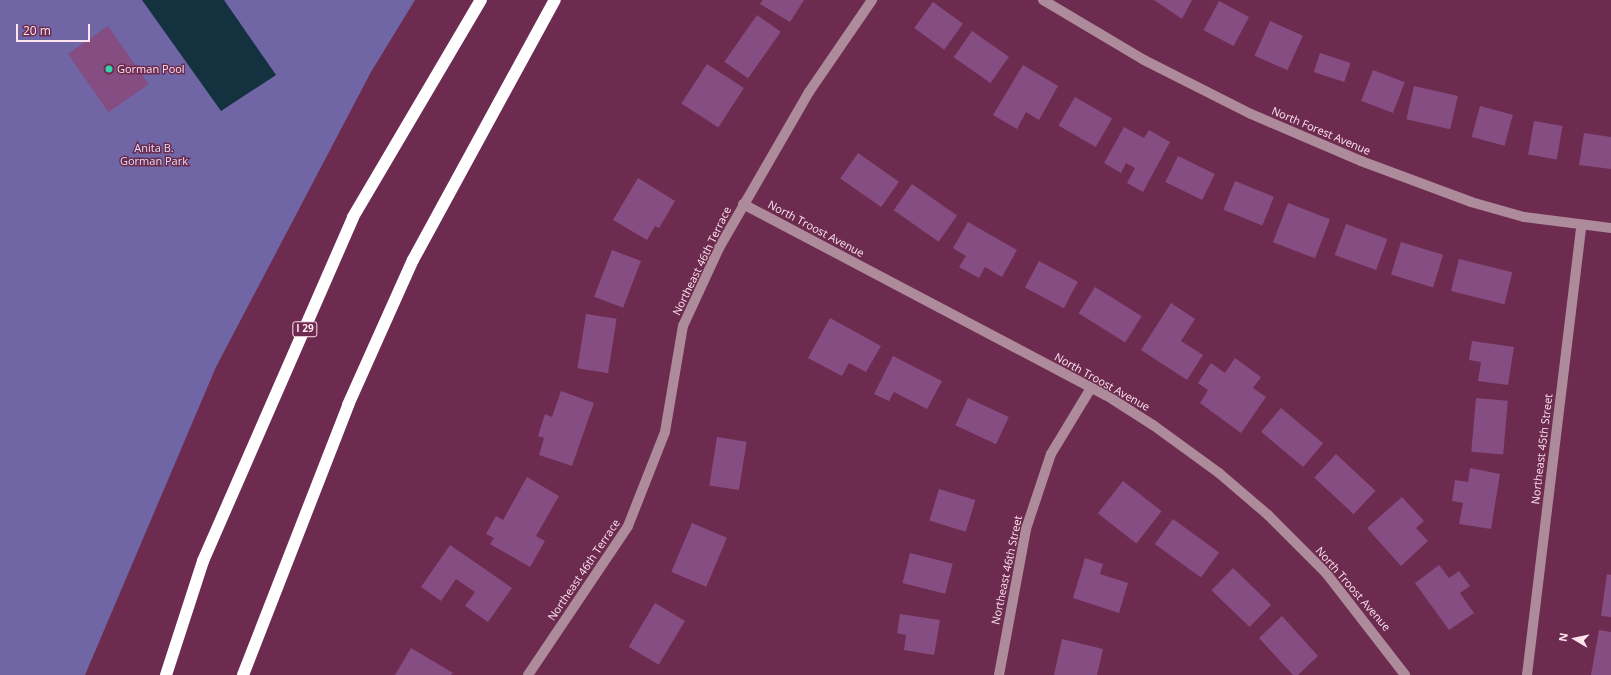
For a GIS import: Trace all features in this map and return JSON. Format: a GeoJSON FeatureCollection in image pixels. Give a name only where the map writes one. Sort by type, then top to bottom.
{"type":"FeatureCollection","features":[{"type":"Feature","properties":{"kind":"highway","name":"I 29"},"geometry":{"type":"LineString","coordinates":[[166,675],[203,561],[354,217],[481,0]]}},
{"type":"Feature","properties":{"kind":"highway"},"geometry":{"type":"LineString","coordinates":[[243,675],[345,412],[413,260],[555,0]]}},
{"type":"Feature","properties":{"kind":"street","name":"Northeast 46th Terrace"},"geometry":{"type":"LineString","coordinates":[[528,675],[628,526],[665,432],[683,326],[743,204],[809,92],[872,0]]}},
{"type":"Feature","properties":{"kind":"street","name":"North Forest Avenue"},"geometry":{"type":"LineString","coordinates":[[1042,0],[1144,60],[1251,114],[1361,161],[1471,202],[1524,217],[1581,226],[1611,228]]}},
{"type":"Feature","properties":{"kind":"street","name":"North Troost Avenue"},"geometry":{"type":"LineString","coordinates":[[743,204],[1091,388],[1153,424],[1268,515],[1326,572],[1405,675]]}},
{"type":"Feature","properties":{"kind":"street","name":"Northeast 45th Street"},"geometry":{"type":"LineString","coordinates":[[1527,675],[1581,226]]}},
{"type":"Feature","properties":{"kind":"street","name":"Northeast 46th Street"},"geometry":{"type":"LineString","coordinates":[[999,675],[1026,529],[1051,454],[1091,388]]}},
{"type":"Feature","properties":{"kind":"green space","name":"Anita B. Gorman Park"},"geometry":{"type":"Polygon","coordinates":[[[0,0],[415,0],[371,72],[216,367],[85,675],[0,675],[0,0]]]}},
{"type":"Feature","properties":{"kind":"water"},"geometry":{"type":"Polygon","coordinates":[[[142,0],[224,0],[276,75],[221,111],[142,0]]]}},
{"type":"Feature","properties":{"kind":"building"},"geometry":{"type":"Polygon","coordinates":[[[763,0],[804,0],[790,22],[760,4],[763,0]]]}},
{"type":"Feature","properties":{"kind":"building"},"geometry":{"type":"Polygon","coordinates":[[[1154,0],[1192,0],[1182,19],[1154,0]]]}},
{"type":"Feature","properties":{"kind":"building"},"geometry":{"type":"Polygon","coordinates":[[[1219,1],[1249,17],[1234,46],[1204,30],[1219,1]]]}},
{"type":"Feature","properties":{"kind":"building"},"geometry":{"type":"Polygon","coordinates":[[[933,2],[963,24],[944,50],[914,28],[933,2]]]}},
{"type":"Feature","properties":{"kind":"building"},"geometry":{"type":"Polygon","coordinates":[[[757,15],[781,32],[748,78],[724,62],[757,15]]]}},
{"type":"Feature","properties":{"kind":"building"},"geometry":{"type":"Polygon","coordinates":[[[1270,21],[1303,36],[1287,70],[1255,56],[1270,21]]]}},
{"type":"Feature","properties":{"kind":"building","name":"Gorman Pool"},"geometry":{"type":"Polygon","coordinates":[[[108,26],[149,84],[109,112],[68,54],[108,26]]]}},
{"type":"Feature","properties":{"kind":"building"},"geometry":{"type":"Polygon","coordinates":[[[972,31],[1009,57],[991,83],[954,57],[972,31]]]}},
{"type":"Feature","properties":{"kind":"building"},"geometry":{"type":"Polygon","coordinates":[[[1320,53],[1350,63],[1344,82],[1314,72],[1320,53]]]}},
{"type":"Feature","properties":{"kind":"building"},"geometry":{"type":"Polygon","coordinates":[[[707,64],[744,88],[718,127],[681,103],[707,64]]]}},
{"type":"Feature","properties":{"kind":"building"},"geometry":{"type":"Polygon","coordinates":[[[1023,65],[1058,86],[1039,120],[1026,112],[1017,129],[993,115],[1023,65]]]}},
{"type":"Feature","properties":{"kind":"building"},"geometry":{"type":"Polygon","coordinates":[[[1373,70],[1405,82],[1393,113],[1361,101],[1373,70]]]}},
{"type":"Feature","properties":{"kind":"building"},"geometry":{"type":"Polygon","coordinates":[[[1414,86],[1458,96],[1450,129],[1406,119],[1414,86]]]}},
{"type":"Feature","properties":{"kind":"building"},"geometry":{"type":"Polygon","coordinates":[[[1075,97],[1112,118],[1096,147],[1058,126],[1075,97]]]}},
{"type":"Feature","properties":{"kind":"building"},"geometry":{"type":"Polygon","coordinates":[[[1480,106],[1513,115],[1505,146],[1472,137],[1480,106]]]}},
{"type":"Feature","properties":{"kind":"building"},"geometry":{"type":"Polygon","coordinates":[[[1534,121],[1563,126],[1557,160],[1528,154],[1534,121]]]}},
{"type":"Feature","properties":{"kind":"building"},"geometry":{"type":"Polygon","coordinates":[[[1124,127],[1144,138],[1149,130],[1170,142],[1143,192],[1127,183],[1135,168],[1126,163],[1121,173],[1104,163],[1124,127]]]}},
{"type":"Feature","properties":{"kind":"building"},"geometry":{"type":"Polygon","coordinates":[[[1584,133],[1611,137],[1611,169],[1579,165],[1584,133]]]}},
{"type":"Feature","properties":{"kind":"building"},"geometry":{"type":"Polygon","coordinates":[[[858,153],[899,182],[881,207],[840,178],[858,153]]]}},
{"type":"Feature","properties":{"kind":"building"},"geometry":{"type":"Polygon","coordinates":[[[1178,156],[1215,174],[1202,200],[1165,182],[1178,156]]]}},
{"type":"Feature","properties":{"kind":"building"},"geometry":{"type":"Polygon","coordinates":[[[638,178],[675,201],[659,228],[655,226],[647,240],[613,220],[638,178]]]}},
{"type":"Feature","properties":{"kind":"building"},"geometry":{"type":"Polygon","coordinates":[[[1235,181],[1274,197],[1262,225],[1223,210],[1235,181]]]}},
{"type":"Feature","properties":{"kind":"building"},"geometry":{"type":"Polygon","coordinates":[[[912,184],[957,216],[939,242],[894,210],[912,184]]]}},
{"type":"Feature","properties":{"kind":"building"},"geometry":{"type":"Polygon","coordinates":[[[1288,203],[1330,219],[1315,258],[1273,242],[1288,203]]]}},
{"type":"Feature","properties":{"kind":"building"},"geometry":{"type":"Polygon","coordinates":[[[968,222],[1017,250],[1002,277],[985,267],[979,278],[959,267],[966,256],[953,248],[968,222]]]}},
{"type":"Feature","properties":{"kind":"building"},"geometry":{"type":"Polygon","coordinates":[[[1346,224],[1387,239],[1376,270],[1335,255],[1346,224]]]}},
{"type":"Feature","properties":{"kind":"building"},"geometry":{"type":"Polygon","coordinates":[[[1401,242],[1443,255],[1433,287],[1391,275],[1401,242]]]}},
{"type":"Feature","properties":{"kind":"building"},"geometry":{"type":"Polygon","coordinates":[[[612,250],[641,261],[623,308],[594,297],[612,250]]]}},
{"type":"Feature","properties":{"kind":"building"},"geometry":{"type":"Polygon","coordinates":[[[1459,259],[1512,272],[1504,304],[1451,291],[1459,259]]]}},
{"type":"Feature","properties":{"kind":"building"},"geometry":{"type":"Polygon","coordinates":[[[1039,261],[1078,282],[1064,308],[1025,287],[1039,261]]]}},
{"type":"Feature","properties":{"kind":"building"},"geometry":{"type":"Polygon","coordinates":[[[1095,287],[1142,316],[1125,342],[1079,313],[1095,287]]]}},
{"type":"Feature","properties":{"kind":"building"},"geometry":{"type":"Polygon","coordinates":[[[1171,303],[1195,319],[1181,341],[1203,355],[1187,380],[1141,350],[1171,303]]]}},
{"type":"Feature","properties":{"kind":"building"},"geometry":{"type":"Polygon","coordinates":[[[586,314],[617,319],[608,373],[577,368],[586,314]]]}},
{"type":"Feature","properties":{"kind":"building"},"geometry":{"type":"Polygon","coordinates":[[[830,318],[881,346],[866,372],[849,363],[842,376],[808,358],[830,318]]]}},
{"type":"Feature","properties":{"kind":"building"},"geometry":{"type":"Polygon","coordinates":[[[1472,341],[1514,347],[1508,385],[1478,381],[1481,362],[1469,360],[1472,341]]]}},
{"type":"Feature","properties":{"kind":"building"},"geometry":{"type":"Polygon","coordinates":[[[893,356],[942,381],[927,409],[894,392],[889,401],[874,394],[893,356]]]}},
{"type":"Feature","properties":{"kind":"building"},"geometry":{"type":"Polygon","coordinates":[[[1235,358],[1261,377],[1253,388],[1266,397],[1241,433],[1200,403],[1208,390],[1198,383],[1211,363],[1225,373],[1235,358]]]}},
{"type":"Feature","properties":{"kind":"building"},"geometry":{"type":"Polygon","coordinates":[[[561,391],[594,403],[572,466],[539,455],[544,438],[538,436],[545,414],[552,417],[561,391]]]}},
{"type":"Feature","properties":{"kind":"building"},"geometry":{"type":"Polygon","coordinates":[[[968,398],[1009,417],[996,444],[955,425],[968,398]]]}},
{"type":"Feature","properties":{"kind":"building"},"geometry":{"type":"Polygon","coordinates":[[[1476,398],[1508,401],[1503,455],[1471,452],[1476,398]]]}},
{"type":"Feature","properties":{"kind":"building"},"geometry":{"type":"Polygon","coordinates":[[[1281,408],[1323,443],[1303,467],[1261,432],[1281,408]]]}},
{"type":"Feature","properties":{"kind":"building"},"geometry":{"type":"Polygon","coordinates":[[[717,437],[747,442],[739,490],[709,485],[717,437]]]}},
{"type":"Feature","properties":{"kind":"building"},"geometry":{"type":"Polygon","coordinates":[[[1336,454],[1375,491],[1354,514],[1314,477],[1336,454]]]}},
{"type":"Feature","properties":{"kind":"building"},"geometry":{"type":"Polygon","coordinates":[[[1470,468],[1500,474],[1491,529],[1459,524],[1463,503],[1452,501],[1455,480],[1468,482],[1470,468]]]}},
{"type":"Feature","properties":{"kind":"building"},"geometry":{"type":"Polygon","coordinates":[[[527,477],[559,496],[536,536],[545,541],[530,567],[490,544],[494,538],[486,534],[496,516],[503,520],[527,477]]]}},
{"type":"Feature","properties":{"kind":"building"},"geometry":{"type":"Polygon","coordinates":[[[1123,481],[1162,511],[1136,543],[1098,513],[1123,481]]]}},
{"type":"Feature","properties":{"kind":"building"},"geometry":{"type":"Polygon","coordinates":[[[939,489],[975,500],[966,532],[929,521],[939,489]]]}},
{"type":"Feature","properties":{"kind":"building"},"geometry":{"type":"Polygon","coordinates":[[[1402,497],[1424,521],[1416,528],[1428,541],[1401,566],[1367,528],[1402,497]]]}},
{"type":"Feature","properties":{"kind":"building"},"geometry":{"type":"Polygon","coordinates":[[[1173,519],[1219,553],[1201,578],[1155,544],[1173,519]]]}},
{"type":"Feature","properties":{"kind":"building"},"geometry":{"type":"Polygon","coordinates":[[[692,523],[727,538],[706,587],[671,572],[692,523]]]}},
{"type":"Feature","properties":{"kind":"building"},"geometry":{"type":"Polygon","coordinates":[[[450,545],[512,588],[488,622],[465,606],[475,592],[456,579],[441,601],[421,587],[450,545]]]}},
{"type":"Feature","properties":{"kind":"building"},"geometry":{"type":"Polygon","coordinates":[[[910,553],[953,564],[945,594],[903,583],[910,553]]]}},
{"type":"Feature","properties":{"kind":"building"},"geometry":{"type":"Polygon","coordinates":[[[1085,558],[1103,564],[1100,574],[1128,583],[1119,613],[1073,598],[1085,558]]]}},
{"type":"Feature","properties":{"kind":"building"},"geometry":{"type":"Polygon","coordinates":[[[1439,565],[1449,578],[1459,571],[1470,586],[1460,593],[1474,613],[1449,630],[1415,583],[1439,565]]]}},
{"type":"Feature","properties":{"kind":"building"},"geometry":{"type":"Polygon","coordinates":[[[1233,568],[1271,605],[1250,627],[1211,590],[1233,568]]]}},
{"type":"Feature","properties":{"kind":"building"},"geometry":{"type":"Polygon","coordinates":[[[1607,574],[1611,575],[1611,617],[1601,616],[1607,574]]]}},
{"type":"Feature","properties":{"kind":"building"},"geometry":{"type":"Polygon","coordinates":[[[655,603],[685,621],[659,665],[629,647],[655,603]]]}},
{"type":"Feature","properties":{"kind":"building"},"geometry":{"type":"Polygon","coordinates":[[[900,614],[940,620],[934,655],[904,650],[906,635],[897,633],[900,614]]]}},
{"type":"Feature","properties":{"kind":"building"},"geometry":{"type":"Polygon","coordinates":[[[1282,616],[1318,656],[1298,675],[1293,675],[1259,638],[1282,616]]]}},
{"type":"Feature","properties":{"kind":"building"},"geometry":{"type":"Polygon","coordinates":[[[1599,630],[1611,632],[1611,675],[1591,675],[1599,630]]]}},
{"type":"Feature","properties":{"kind":"building"},"geometry":{"type":"Polygon","coordinates":[[[1062,639],[1103,649],[1097,675],[1054,675],[1062,639]]]}},
{"type":"Feature","properties":{"kind":"building"},"geometry":{"type":"Polygon","coordinates":[[[411,648],[453,673],[451,675],[395,675],[411,648]]]}},
{"type":"Feature","properties":{"kind":"place","name":"Gorman Pool"},"geometry":{"type":"Point","coordinates":[109,69]}}]}
